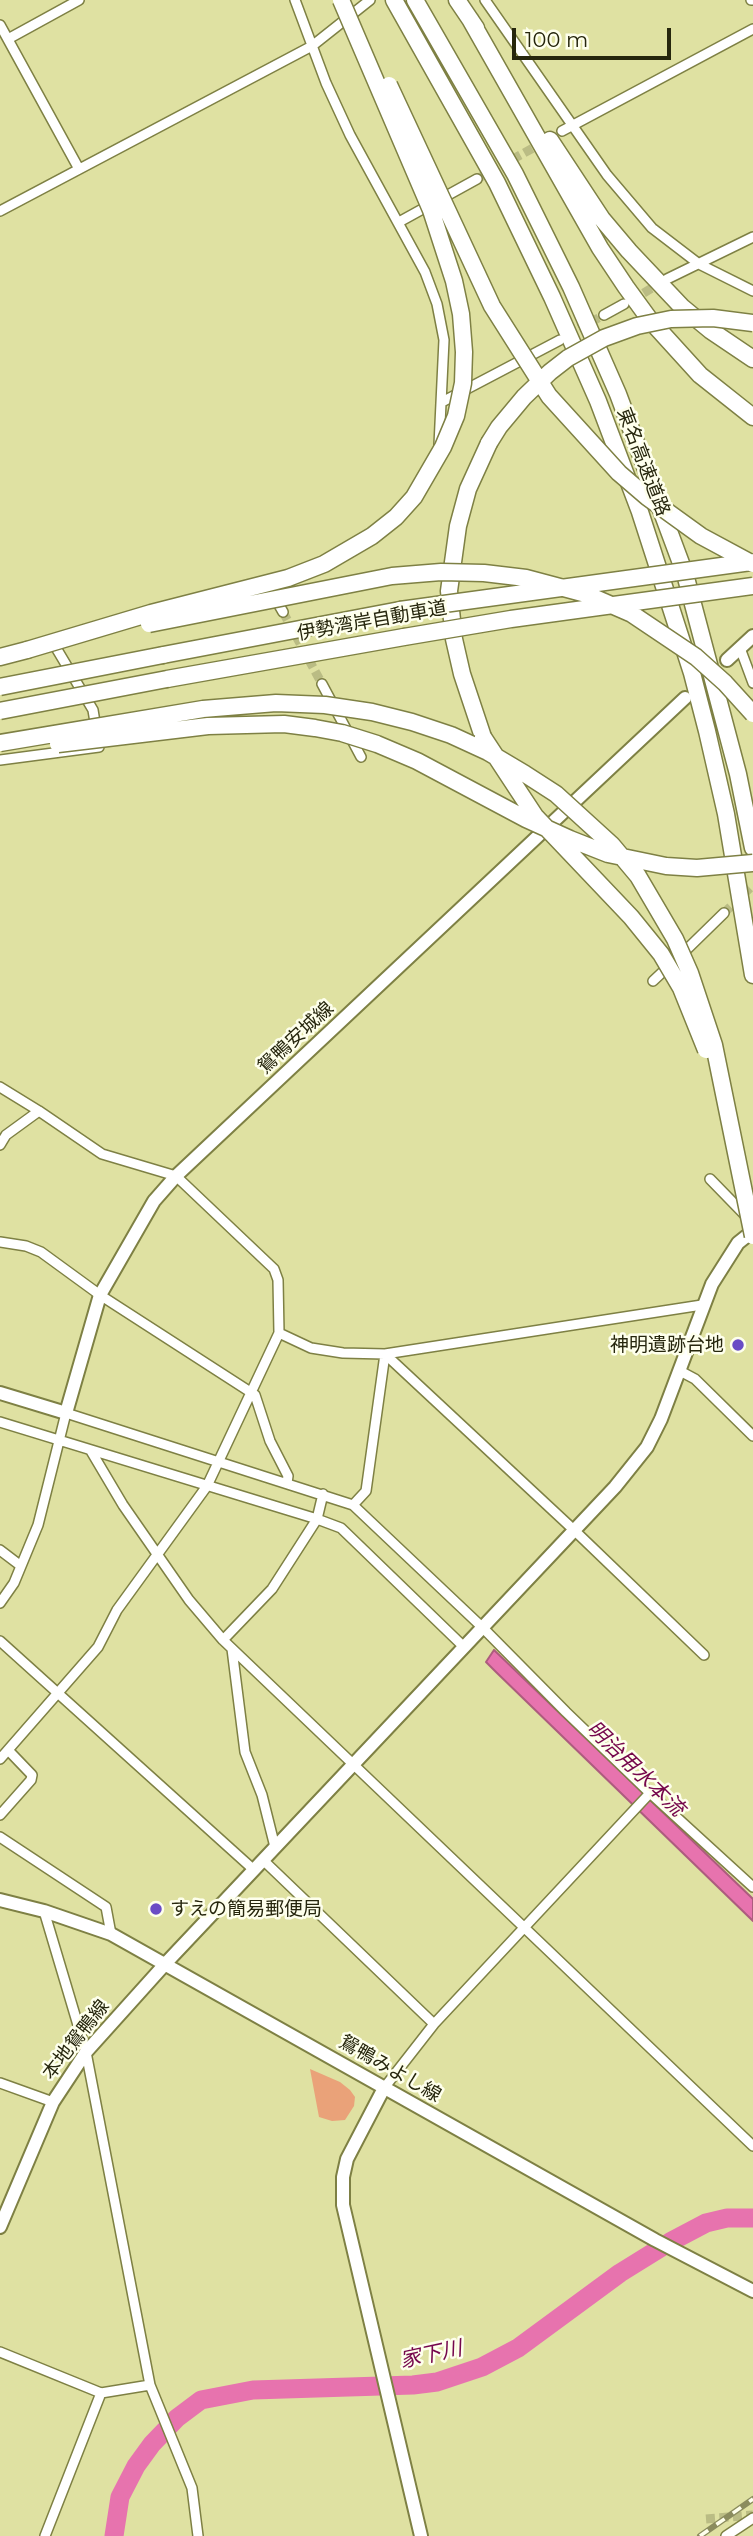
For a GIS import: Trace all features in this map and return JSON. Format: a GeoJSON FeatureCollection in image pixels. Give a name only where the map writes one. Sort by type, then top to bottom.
{"type":"FeatureCollection","features":[{"type":"Feature","properties":{"kind":"highway"},"geometry":{"type":"LineString","coordinates":[[343,0],[392,92],[492,306],[549,396],[619,472],[647,497],[701,536],[753,563]]}},
{"type":"Feature","properties":{"kind":"highway"},"geometry":{"type":"LineString","coordinates":[[0,657],[151,613],[288,578],[324,564],[372,536],[396,517],[414,497],[443,447],[456,416],[463,383],[461,314],[454,281],[431,210],[343,0]]}},
{"type":"Feature","properties":{"kind":"highway","name":"東名高速道路"},"geometry":{"type":"LineString","coordinates":[[394,0],[497,183],[552,297],[598,401],[640,512],[692,673],[707,731],[726,814],[753,975]]}},
{"type":"Feature","properties":{"kind":"highway"},"geometry":{"type":"LineString","coordinates":[[457,0],[608,227],[682,307],[753,359]]}},
{"type":"Feature","properties":{"kind":"highway","name":"東名高速道路"},"geometry":{"type":"LineString","coordinates":[[418,5],[515,174],[571,287],[618,394],[688,586],[738,774],[753,848]]}},
{"type":"Feature","properties":{"kind":"highway"},"geometry":{"type":"LineString","coordinates":[[470,19],[600,248],[626,287],[650,320],[700,375],[753,417]]}},
{"type":"Feature","properties":{"kind":"highway"},"geometry":{"type":"LineString","coordinates":[[732,1132],[705,1048],[681,988],[661,954],[631,918],[535,816],[483,737],[462,674],[454,639],[449,591],[461,514],[479,461],[499,427],[550,372],[568,358],[604,338],[637,326],[671,319],[713,318],[753,323]]}},
{"type":"Feature","properties":{"kind":"highway","name":"伊勢湾岸自動車道"},"geometry":{"type":"LineString","coordinates":[[0,687],[400,610],[753,563]]}},
{"type":"Feature","properties":{"kind":"highway"},"geometry":{"type":"LineString","coordinates":[[27,650],[305,591],[393,576],[441,572],[484,573],[526,578],[564,587],[632,614],[696,656],[725,682],[753,713]]}},
{"type":"Feature","properties":{"kind":"highway","name":"伊勢湾岸自動車道"},"geometry":{"type":"LineString","coordinates":[[0,712],[167,679],[511,619],[753,586]]}},
{"type":"Feature","properties":{"kind":"highway"},"geometry":{"type":"LineString","coordinates":[[0,743],[203,709],[276,703],[326,705],[372,712],[451,735],[488,752],[556,794],[612,845],[643,885],[675,939],[699,998],[714,1045],[753,1236]]}},
{"type":"Feature","properties":{"kind":"highway"},"geometry":{"type":"LineString","coordinates":[[0,749],[208,726],[284,724],[315,728],[377,744],[417,761],[526,819],[608,853],[666,866],[697,868],[753,863]]}},
{"type":"Feature","properties":{"kind":"main road"},"geometry":{"type":"LineString","coordinates":[[727,660],[753,636]]}},
{"type":"Feature","properties":{"kind":"main road","name":"鴛鴨安城線"},"geometry":{"type":"LineString","coordinates":[[66,1416],[100,1295],[154,1201],[176,1176],[685,698]]}},
{"type":"Feature","properties":{"kind":"main road","name":"本地鴛鴨線"},"geometry":{"type":"LineString","coordinates":[[0,2227],[52,2102],[86,2052],[352,1764],[615,1488],[647,1447],[680,1371],[702,1305],[720,1268],[738,1243],[753,1231]]}},
{"type":"Feature","properties":{"kind":"main road"},"geometry":{"type":"LineString","coordinates":[[0,1394],[66,1416]]}},
{"type":"Feature","properties":{"kind":"main road","name":"鴛鴨みよし線"},"geometry":{"type":"LineString","coordinates":[[0,1900],[44,1911],[111,1934],[655,2240],[753,2291]]}},
{"type":"Feature","properties":{"kind":"main road"},"geometry":{"type":"LineString","coordinates":[[384,2088],[347,2159],[343,2178],[343,2206],[421,2536]]}},
{"type":"Feature","properties":{"kind":"street"},"geometry":{"type":"LineString","coordinates":[[8,39],[79,0]]}},
{"type":"Feature","properties":{"kind":"street"},"geometry":{"type":"LineString","coordinates":[[0,649],[269,587],[334,563],[352,554],[394,524],[418,499],[434,474],[442,402],[444,340],[437,304],[425,272],[350,135],[295,0]]}},
{"type":"Feature","properties":{"kind":"street"},"geometry":{"type":"LineString","coordinates":[[0,211],[312,46],[370,0]]}},
{"type":"Feature","properties":{"kind":"street"},"geometry":{"type":"LineString","coordinates":[[485,0],[607,175],[636,211],[667,242],[699,264],[753,291]]}},
{"type":"Feature","properties":{"kind":"street"},"geometry":{"type":"LineString","coordinates":[[0,25],[79,169]]}},
{"type":"Feature","properties":{"kind":"street"},"geometry":{"type":"LineString","coordinates":[[562,131],[753,29]]}},
{"type":"Feature","properties":{"kind":"street"},"geometry":{"type":"LineString","coordinates":[[399,222],[477,179]]}},
{"type":"Feature","properties":{"kind":"street"},"geometry":{"type":"LineString","coordinates":[[667,279],[753,237]]}},
{"type":"Feature","properties":{"kind":"street"},"geometry":{"type":"LineString","coordinates":[[604,315],[624,304]]}},
{"type":"Feature","properties":{"kind":"street"},"geometry":{"type":"LineString","coordinates":[[442,402],[560,340]]}},
{"type":"Feature","properties":{"kind":"street"},"geometry":{"type":"LineString","coordinates":[[269,587],[284,612]]}},
{"type":"Feature","properties":{"kind":"street"},"geometry":{"type":"LineString","coordinates":[[0,760],[99,747],[93,710],[50,637]]}},
{"type":"Feature","properties":{"kind":"street"},"geometry":{"type":"LineString","coordinates":[[740,648],[753,682]]}},
{"type":"Feature","properties":{"kind":"street"},"geometry":{"type":"LineString","coordinates":[[322,684],[361,757]]}},
{"type":"Feature","properties":{"kind":"street"},"geometry":{"type":"LineString","coordinates":[[653,981],[724,913]]}},
{"type":"Feature","properties":{"kind":"street"},"geometry":{"type":"LineString","coordinates":[[0,1087],[102,1154],[176,1176],[274,1269],[278,1280],[279,1333],[208,1485],[117,1610],[98,1647],[0,1759]]}},
{"type":"Feature","properties":{"kind":"street"},"geometry":{"type":"LineString","coordinates":[[0,1145],[6,1135],[39,1111]]}},
{"type":"Feature","properties":{"kind":"street"},"geometry":{"type":"LineString","coordinates":[[710,1179],[753,1223]]}},
{"type":"Feature","properties":{"kind":"street"},"geometry":{"type":"LineString","coordinates":[[0,1242],[26,1246],[41,1252],[100,1295],[255,1395],[270,1441],[288,1476],[287,1483]]}},
{"type":"Feature","properties":{"kind":"street"},"geometry":{"type":"LineString","coordinates":[[279,1333],[311,1348],[344,1353],[385,1354],[702,1305]]}},
{"type":"Feature","properties":{"kind":"street"},"geometry":{"type":"LineString","coordinates":[[353,1505],[366,1491],[385,1354]]}},
{"type":"Feature","properties":{"kind":"street"},"geometry":{"type":"LineString","coordinates":[[385,1354],[704,1655]]}},
{"type":"Feature","properties":{"kind":"street"},"geometry":{"type":"LineString","coordinates":[[680,1371],[695,1379],[753,1436]]}},
{"type":"Feature","properties":{"kind":"street"},"geometry":{"type":"LineString","coordinates":[[0,1602],[14,1583],[38,1525],[66,1416],[353,1505],[650,1793],[753,1887]]}},
{"type":"Feature","properties":{"kind":"street"},"geometry":{"type":"LineString","coordinates":[[0,1422],[317,1518],[341,1528],[465,1646]]}},
{"type":"Feature","properties":{"kind":"street"},"geometry":{"type":"LineString","coordinates":[[90,1451],[122,1505],[189,1600],[223,1640],[753,2147]]}},
{"type":"Feature","properties":{"kind":"street"},"geometry":{"type":"LineString","coordinates":[[223,1640],[272,1589],[317,1518],[323,1494]]}},
{"type":"Feature","properties":{"kind":"street"},"geometry":{"type":"LineString","coordinates":[[0,1550],[21,1566]]}},
{"type":"Feature","properties":{"kind":"street"},"geometry":{"type":"LineString","coordinates":[[0,1641],[254,1870]]}},
{"type":"Feature","properties":{"kind":"street"},"geometry":{"type":"LineString","coordinates":[[232,1649],[245,1752],[262,1795],[275,1847]]}},
{"type":"Feature","properties":{"kind":"street"},"geometry":{"type":"LineString","coordinates":[[0,1815],[31,1780],[32,1775],[8,1750]]}},
{"type":"Feature","properties":{"kind":"street"},"geometry":{"type":"LineString","coordinates":[[384,2088],[434,2024],[650,1793]]}},
{"type":"Feature","properties":{"kind":"street"},"geometry":{"type":"LineString","coordinates":[[0,1837],[106,1907],[111,1934]]}},
{"type":"Feature","properties":{"kind":"street"},"geometry":{"type":"LineString","coordinates":[[263,1860],[434,2024]]}},
{"type":"Feature","properties":{"kind":"street"},"geometry":{"type":"LineString","coordinates":[[44,1911],[86,2052],[150,2385],[192,2487],[198,2536]]}},
{"type":"Feature","properties":{"kind":"street"},"geometry":{"type":"LineString","coordinates":[[0,2083],[52,2102]]}},
{"type":"Feature","properties":{"kind":"street"},"geometry":{"type":"LineString","coordinates":[[0,2351],[101,2393],[150,2385]]}},
{"type":"Feature","properties":{"kind":"street"},"geometry":{"type":"LineString","coordinates":[[45,2536],[101,2393]]}},
{"type":"Feature","properties":{"kind":"street"},"geometry":{"type":"LineString","coordinates":[[726,2536],[753,2518]]}},
{"type":"Feature","properties":{"kind":"shaded area","name":"明治用水本流"},"geometry":{"type":"Polygon","coordinates":[[[494,1650],[753,1899],[753,1921],[486,1662],[494,1650]]]}},
{"type":"Feature","properties":{"kind":"shaded area"},"geometry":{"type":"Polygon","coordinates":[[[310,2069],[340,2082],[355,2097],[354,2106],[345,2120],[332,2121],[319,2117],[310,2069]]]}},
{"type":"Feature","properties":{"kind":"waterway","name":"家下川"},"geometry":{"type":"LineString","coordinates":[[114,2536],[120,2497],[136,2466],[152,2444],[177,2418],[201,2400],[253,2390],[437,2382],[482,2367],[518,2348],[620,2273],[706,2223],[727,2218],[753,2218]]}},
{"type":"Feature","properties":{"kind":"tunnel"},"geometry":{"type":"LineString","coordinates":[[477,179],[542,143]]}},
{"type":"Feature","properties":{"kind":"tunnel"},"geometry":{"type":"LineString","coordinates":[[632,300],[662,282]]}},
{"type":"Feature","properties":{"kind":"tunnel"},"geometry":{"type":"LineString","coordinates":[[567,335],[604,315]]}},
{"type":"Feature","properties":{"kind":"tunnel"},"geometry":{"type":"LineString","coordinates":[[283,612],[322,684]]}},
{"type":"Feature","properties":{"kind":"tunnel"},"geometry":{"type":"LineString","coordinates":[[724,913],[753,885]]}},
{"type":"Feature","properties":{"kind":"tunnel"},"geometry":{"type":"LineString","coordinates":[[706,2519],[753,2515]]}},
{"type":"Feature","properties":{"kind":"railway"},"geometry":{"type":"LineString","coordinates":[[700,2536],[753,2499]]}},
{"type":"Feature","properties":{"kind":"place","name":"神明遺跡台地"},"geometry":{"type":"Point","coordinates":[738,1345]}},
{"type":"Feature","properties":{"kind":"place","name":"すえの簡易郵便局"},"geometry":{"type":"Point","coordinates":[156,1909]}}]}
